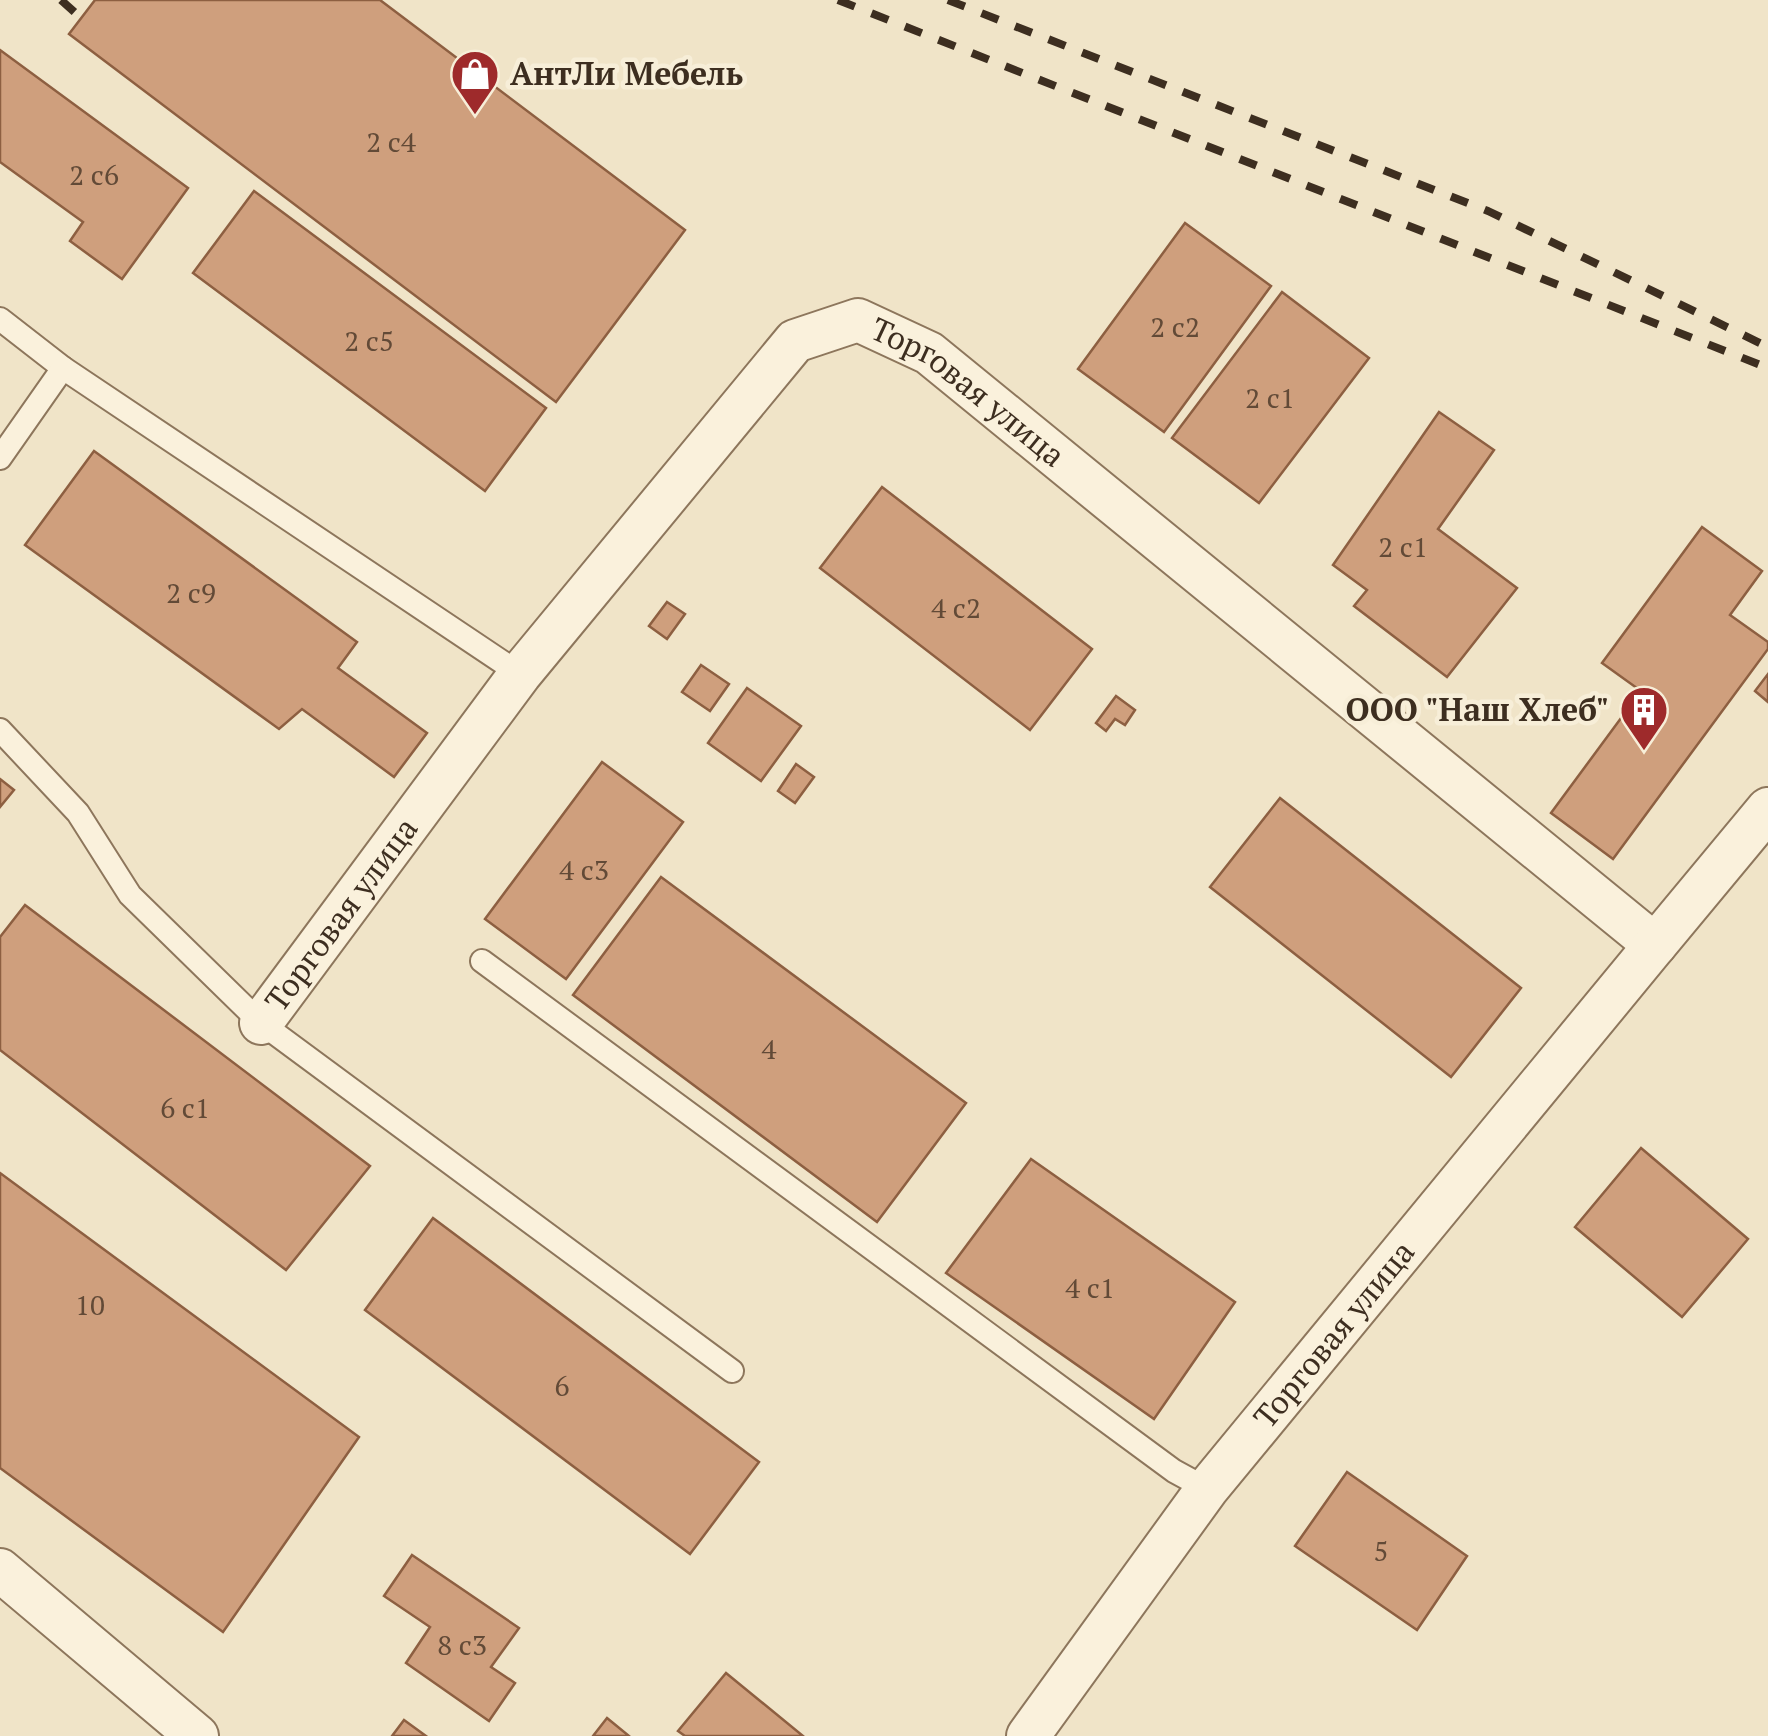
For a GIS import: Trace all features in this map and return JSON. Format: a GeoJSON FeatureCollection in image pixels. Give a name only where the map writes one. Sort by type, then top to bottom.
{"type":"FeatureCollection","features":[{"type":"Feature","properties":{"kind":"street","name":"Торговая улица"},"geometry":{"type":"LineString","coordinates":[[262,1023],[520,674],[794,341],[858,320],[929,353],[1655,945]]}},
{"type":"Feature","properties":{"kind":"street","name":"Торговая улица"},"geometry":{"type":"LineString","coordinates":[[1028,1736],[1207,1489],[1768,810]]}},
{"type":"Feature","properties":{"kind":"street"},"geometry":{"type":"LineString","coordinates":[[0,1570],[197,1736]]}},
{"type":"Feature","properties":{"kind":"lane"},"geometry":{"type":"LineString","coordinates":[[0,319],[63,368],[520,674]]}},
{"type":"Feature","properties":{"kind":"lane"},"geometry":{"type":"LineString","coordinates":[[0,458],[63,368]]}},
{"type":"Feature","properties":{"kind":"lane"},"geometry":{"type":"LineString","coordinates":[[0,730],[78,813],[130,895],[262,1023],[732,1371]]}},
{"type":"Feature","properties":{"kind":"lane"},"geometry":{"type":"LineString","coordinates":[[482,961],[1174,1471],[1207,1489]]}},
{"type":"Feature","properties":{"kind":"building"},"geometry":{"type":"Polygon","coordinates":[[[95,0],[380,0],[685,230],[556,402],[69,34],[95,0]]]}},
{"type":"Feature","properties":{"kind":"building"},"geometry":{"type":"Polygon","coordinates":[[[0,50],[188,188],[122,279],[70,241],[83,222],[0,162],[0,50]]]}},
{"type":"Feature","properties":{"kind":"building"},"geometry":{"type":"Polygon","coordinates":[[[254,191],[546,408],[485,491],[193,273],[254,191]]]}},
{"type":"Feature","properties":{"kind":"building"},"geometry":{"type":"Polygon","coordinates":[[[1185,223],[1271,286],[1164,432],[1078,369],[1185,223]]]}},
{"type":"Feature","properties":{"kind":"building"},"geometry":{"type":"Polygon","coordinates":[[[1282,292],[1369,358],[1259,503],[1172,438],[1282,292]]]}},
{"type":"Feature","properties":{"kind":"building"},"geometry":{"type":"Polygon","coordinates":[[[1439,412],[1494,450],[1438,529],[1517,588],[1447,677],[1354,606],[1367,590],[1333,565],[1439,412]]]}},
{"type":"Feature","properties":{"kind":"building"},"geometry":{"type":"Polygon","coordinates":[[[94,451],[357,642],[338,668],[427,733],[394,777],[302,709],[279,729],[25,545],[94,451]]]}},
{"type":"Feature","properties":{"kind":"building"},"geometry":{"type":"Polygon","coordinates":[[[882,487],[1092,649],[1030,730],[820,568],[882,487]]]}},
{"type":"Feature","properties":{"kind":"building","name":"ООО \"Наш Хлеб\""},"geometry":{"type":"Polygon","coordinates":[[[1702,527],[1762,571],[1730,615],[1768,642],[1768,649],[1613,859],[1551,813],[1641,691],[1602,663],[1702,527]]]}},
{"type":"Feature","properties":{"kind":"building"},"geometry":{"type":"Polygon","coordinates":[[[667,602],[685,614],[667,639],[649,626],[667,602]]]}},
{"type":"Feature","properties":{"kind":"building"},"geometry":{"type":"Polygon","coordinates":[[[701,665],[729,684],[710,711],[682,692],[701,665]]]}},
{"type":"Feature","properties":{"kind":"building"},"geometry":{"type":"Polygon","coordinates":[[[1768,674],[1768,702],[1755,691],[1768,674]]]}},
{"type":"Feature","properties":{"kind":"building"},"geometry":{"type":"Polygon","coordinates":[[[747,688],[801,726],[761,781],[708,743],[747,688]]]}},
{"type":"Feature","properties":{"kind":"building"},"geometry":{"type":"Polygon","coordinates":[[[1116,696],[1135,710],[1125,725],[1115,719],[1106,731],[1096,723],[1116,696]]]}},
{"type":"Feature","properties":{"kind":"building"},"geometry":{"type":"Polygon","coordinates":[[[602,762],[683,822],[566,979],[485,919],[602,762]]]}},
{"type":"Feature","properties":{"kind":"building"},"geometry":{"type":"Polygon","coordinates":[[[796,764],[814,777],[795,803],[778,791],[796,764]]]}},
{"type":"Feature","properties":{"kind":"building"},"geometry":{"type":"Polygon","coordinates":[[[0,779],[14,790],[0,807],[0,779]]]}},
{"type":"Feature","properties":{"kind":"building"},"geometry":{"type":"Polygon","coordinates":[[[1280,798],[1521,988],[1451,1077],[1210,887],[1280,798]]]}},
{"type":"Feature","properties":{"kind":"building"},"geometry":{"type":"Polygon","coordinates":[[[661,877],[966,1103],[877,1222],[573,995],[661,877]]]}},
{"type":"Feature","properties":{"kind":"building"},"geometry":{"type":"Polygon","coordinates":[[[25,905],[370,1166],[286,1270],[0,1050],[0,937],[25,905]]]}},
{"type":"Feature","properties":{"kind":"building"},"geometry":{"type":"Polygon","coordinates":[[[1641,1148],[1748,1239],[1682,1317],[1575,1227],[1641,1148]]]}},
{"type":"Feature","properties":{"kind":"building"},"geometry":{"type":"Polygon","coordinates":[[[1031,1159],[1235,1302],[1154,1419],[946,1273],[1031,1159]]]}},
{"type":"Feature","properties":{"kind":"building"},"geometry":{"type":"Polygon","coordinates":[[[0,1173],[359,1437],[223,1632],[0,1468],[0,1173]]]}},
{"type":"Feature","properties":{"kind":"building"},"geometry":{"type":"Polygon","coordinates":[[[433,1218],[759,1462],[690,1554],[365,1310],[433,1218]]]}},
{"type":"Feature","properties":{"kind":"building"},"geometry":{"type":"Polygon","coordinates":[[[1347,1472],[1467,1556],[1417,1630],[1295,1546],[1347,1472]]]}},
{"type":"Feature","properties":{"kind":"building"},"geometry":{"type":"Polygon","coordinates":[[[412,1555],[519,1628],[491,1667],[515,1683],[489,1721],[406,1663],[430,1627],[384,1596],[412,1555]]]}},
{"type":"Feature","properties":{"kind":"building"},"geometry":{"type":"Polygon","coordinates":[[[726,1673],[803,1736],[685,1736],[678,1731],[726,1673]]]}},
{"type":"Feature","properties":{"kind":"building"},"geometry":{"type":"Polygon","coordinates":[[[607,1718],[629,1736],[593,1736],[607,1718]]]}},
{"type":"Feature","properties":{"kind":"building"},"geometry":{"type":"Polygon","coordinates":[[[404,1720],[426,1736],[392,1736],[404,1720]]]}},
{"type":"Feature","properties":{"kind":"railway"},"geometry":{"type":"LineString","coordinates":[[61,0],[81,18]]}},
{"type":"Feature","properties":{"kind":"railway"},"geometry":{"type":"LineString","coordinates":[[838,0],[1768,368]]}},
{"type":"Feature","properties":{"kind":"railway"},"geometry":{"type":"LineString","coordinates":[[948,0],[1488,211],[1768,347]]}},
{"type":"Feature","properties":{"kind":"place","name":"АнтЛи Мебель"},"geometry":{"type":"Point","coordinates":[475,116]}},
{"type":"Feature","properties":{"kind":"place","name":"ООО \"Наш Хлеб\""},"geometry":{"type":"Point","coordinates":[1644,752]}}]}
